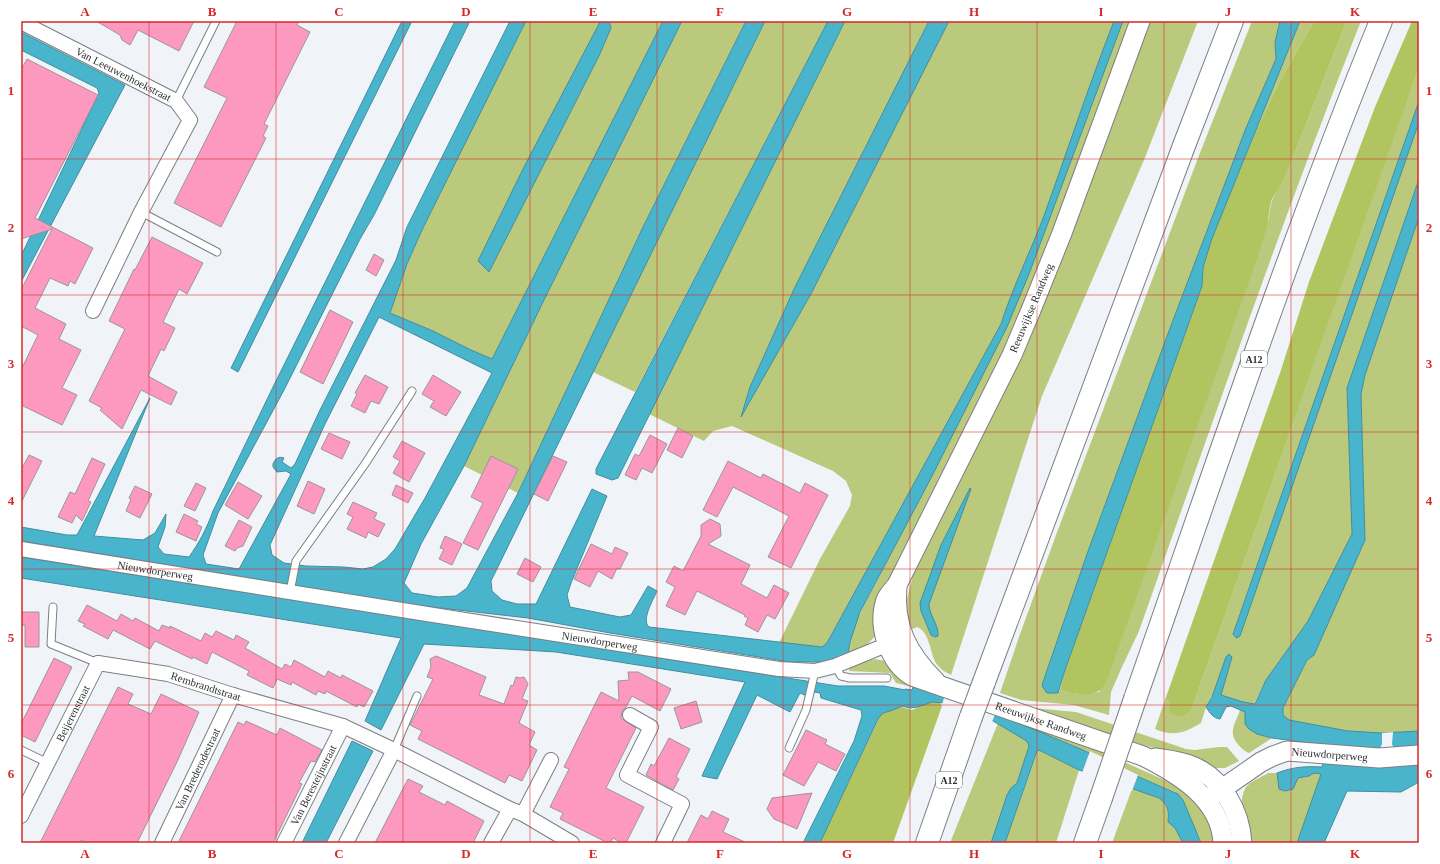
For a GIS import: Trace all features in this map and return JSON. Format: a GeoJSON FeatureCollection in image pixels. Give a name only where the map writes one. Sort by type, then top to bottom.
{"type":"FeatureCollection","features":[{"type":"Feature","properties":{"kind":"highway","name":"A12"},"geometry":{"type":"LineString","coordinates":[[927,843],[971,717],[1232,21]]}},
{"type":"Feature","properties":{"kind":"highway","name":"A12"},"geometry":{"type":"LineString","coordinates":[[1085,843],[1303,222],[1381,21]]}},
{"type":"Feature","properties":{"kind":"main road","name":"Reeuwijkse Randweg"},"geometry":{"type":"LineString","coordinates":[[1140,21],[1055,252],[1012,355],[897,585],[896,604],[900,624],[896,641],[939,684],[1143,756],[1156,762],[1198,791],[1206,800],[1217,816],[1222,830],[1223,843]]}},
{"type":"Feature","properties":{"kind":"main road","name":"Nieuwdorperweg"},"geometry":{"type":"LineString","coordinates":[[1206,800],[1261,762],[1288,751],[1379,758],[1419,755]]}},
{"type":"Feature","properties":{"kind":"main road","name":"Reeuwijkse Randweg"},"geometry":{"type":"LineString","coordinates":[[1143,756],[1191,765],[1207,774],[1227,796],[1235,812],[1242,843]]}},
{"type":"Feature","properties":{"kind":"street","name":"Van Leeuwenhoekstraat"},"geometry":{"type":"LineString","coordinates":[[21,22],[176,101],[190,120],[141,212],[93,311]]}},
{"type":"Feature","properties":{"kind":"street","name":"Nieuwdorperweg"},"geometry":{"type":"LineString","coordinates":[[21,549],[291,589],[815,673],[896,641]]}},
{"type":"Feature","properties":{"kind":"street","name":"Rembrandtstraat"},"geometry":{"type":"LineString","coordinates":[[98,663],[168,674],[233,695],[343,726],[517,811],[572,843]]}},
{"type":"Feature","properties":{"kind":"street","name":"Beijerenstraat"},"geometry":{"type":"LineString","coordinates":[[21,816],[98,663]]}},
{"type":"Feature","properties":{"kind":"street","name":"Van Brederodestraat"},"geometry":{"type":"LineString","coordinates":[[162,843],[233,695]]}},
{"type":"Feature","properties":{"kind":"street"},"geometry":{"type":"LineString","coordinates":[[630,715],[652,727],[628,775],[682,804],[663,843]]}},
{"type":"Feature","properties":{"kind":"street","name":"Van Beresteijnstraat"},"geometry":{"type":"LineString","coordinates":[[284,843],[343,726]]}},
{"type":"Feature","properties":{"kind":"street"},"geometry":{"type":"LineString","coordinates":[[346,843],[394,750]]}},
{"type":"Feature","properties":{"kind":"street"},"geometry":{"type":"LineString","coordinates":[[491,843],[517,811],[551,760]]}},
{"type":"Feature","properties":{"kind":"lane"},"geometry":{"type":"LineString","coordinates":[[176,101],[216,21]]}},
{"type":"Feature","properties":{"kind":"lane"},"geometry":{"type":"LineString","coordinates":[[141,212],[217,252]]}},
{"type":"Feature","properties":{"kind":"lane"},"geometry":{"type":"LineString","coordinates":[[291,589],[296,561],[366,464],[412,391]]}},
{"type":"Feature","properties":{"kind":"lane","name":"Rembrandtstraat"},"geometry":{"type":"LineString","coordinates":[[53,607],[51,644],[98,663]]}},
{"type":"Feature","properties":{"kind":"lane"},"geometry":{"type":"LineString","coordinates":[[835,666],[841,676],[850,678],[887,678]]}},
{"type":"Feature","properties":{"kind":"lane"},"geometry":{"type":"LineString","coordinates":[[789,748],[806,710],[815,673]]}},
{"type":"Feature","properties":{"kind":"lane"},"geometry":{"type":"LineString","coordinates":[[394,750],[417,696]]}},
{"type":"Feature","properties":{"kind":"lane"},"geometry":{"type":"LineString","coordinates":[[21,750],[48,763]]}},
{"type":"Feature","properties":{"kind":"green space"},"geometry":{"type":"Polygon","coordinates":[[[526,21],[603,21],[600,22],[489,272],[599,56],[611,28],[609,21],[663,21],[492,359],[433,331],[390,313],[407,264],[422,230],[526,21]]]}},
{"type":"Feature","properties":{"kind":"green space"},"geometry":{"type":"Polygon","coordinates":[[[682,21],[746,21],[643,227],[518,493],[464,466],[543,302],[682,21]]]}},
{"type":"Feature","properties":{"kind":"green space"},"geometry":{"type":"Polygon","coordinates":[[[765,21],[828,21],[635,392],[593,372],[765,21]]]}},
{"type":"Feature","properties":{"kind":"green space"},"geometry":{"type":"Polygon","coordinates":[[[845,21],[929,21],[795,287],[750,387],[742,414],[812,292],[949,21],[1114,21],[1045,213],[1001,324],[827,643],[822,647],[779,643],[820,559],[850,506],[852,495],[846,481],[833,471],[732,426],[713,431],[704,441],[649,414],[845,21]]]}},
{"type":"Feature","properties":{"kind":"green space"},"geometry":{"type":"Polygon","coordinates":[[[1123,21],[1132,21],[1070,190],[1017,322],[955,451],[877,634],[864,648],[848,654],[852,635],[862,610],[1029,274],[1123,21]]]}},
{"type":"Feature","properties":{"kind":"green space"},"geometry":{"type":"Polygon","coordinates":[[[1148,21],[1198,21],[1144,160],[1042,396],[951,675],[939,667],[936,663],[925,633],[917,627],[908,631],[905,607],[914,571],[1148,21]]]}},
{"type":"Feature","properties":{"kind":"green space"},"geometry":{"type":"Polygon","coordinates":[[[1252,21],[1280,21],[1275,42],[1276,59],[1246,128],[1087,554],[1043,682],[1058,693],[1060,690],[1078,694],[1099,692],[1269,217],[1272,200],[1286,175],[1347,21],[1361,21],[1303,172],[1139,631],[1111,692],[1109,715],[1074,705],[1021,700],[1000,693],[1056,535],[1198,158],[1252,21]]]}},
{"type":"Feature","properties":{"kind":"green space"},"geometry":{"type":"Polygon","coordinates":[[[1300,21],[1314,21],[1281,79],[1257,128],[1300,21]]]}},
{"type":"Feature","properties":{"kind":"green space"},"geometry":{"type":"Polygon","coordinates":[[[1314,21],[1347,21],[1286,175],[1272,199],[1267,227],[1257,259],[1107,680],[1103,687],[1093,693],[1080,694],[1060,690],[1065,670],[1202,286],[1203,268],[1211,241],[1257,128],[1281,79],[1314,21]]]}},
{"type":"Feature","properties":{"kind":"green space"},"geometry":{"type":"Polygon","coordinates":[[[1412,21],[1419,21],[1419,66],[1406,104],[1191,711],[1183,717],[1170,713],[1170,701],[1165,700],[1280,373],[1309,282],[1375,107],[1412,21]]]}},
{"type":"Feature","properties":{"kind":"green space"},"geometry":{"type":"Polygon","coordinates":[[[1419,66],[1419,101],[1233,633],[1235,638],[1240,636],[1419,122],[1419,179],[1347,388],[1352,534],[1308,621],[1266,680],[1254,704],[1221,695],[1232,657],[1206,707],[1201,723],[1179,733],[1168,733],[1155,729],[1165,700],[1170,701],[1183,717],[1191,711],[1419,66]]]}},
{"type":"Feature","properties":{"kind":"green space"},"geometry":{"type":"Polygon","coordinates":[[[1419,217],[1419,731],[1382,733],[1348,731],[1289,720],[1283,715],[1283,708],[1307,660],[1314,654],[1365,540],[1361,394],[1365,375],[1419,217]]]}},
{"type":"Feature","properties":{"kind":"green space"},"geometry":{"type":"Polygon","coordinates":[[[875,659],[885,661],[929,691],[896,683],[890,673],[849,671],[850,666],[875,659]]]}},
{"type":"Feature","properties":{"kind":"green space"},"geometry":{"type":"Polygon","coordinates":[[[932,702],[940,703],[942,706],[893,843],[820,843],[880,716],[883,713],[902,706],[912,710],[932,702]]]}},
{"type":"Feature","properties":{"kind":"green space"},"geometry":{"type":"Polygon","coordinates":[[[1023,707],[1076,712],[1186,749],[1195,750],[1227,747],[1239,761],[1225,768],[1214,768],[1168,752],[1093,731],[1023,707]]]}},
{"type":"Feature","properties":{"kind":"green space"},"geometry":{"type":"Polygon","coordinates":[[[1240,710],[1245,712],[1245,724],[1257,734],[1272,738],[1249,753],[1240,746],[1234,739],[1233,735],[1240,710]]]}},
{"type":"Feature","properties":{"kind":"green space"},"geometry":{"type":"Polygon","coordinates":[[[999,715],[1084,744],[1180,787],[1200,802],[1217,843],[1201,843],[1175,792],[1139,777],[1083,750],[999,715]]]}},
{"type":"Feature","properties":{"kind":"green space"},"geometry":{"type":"Polygon","coordinates":[[[998,723],[1025,740],[1029,746],[1017,783],[1011,788],[1007,795],[991,843],[950,843],[998,723]]]}},
{"type":"Feature","properties":{"kind":"green space"},"geometry":{"type":"Polygon","coordinates":[[[1038,750],[1041,750],[1079,770],[1056,843],[1005,843],[1038,750]]]}},
{"type":"Feature","properties":{"kind":"green space"},"geometry":{"type":"Polygon","coordinates":[[[1268,773],[1277,773],[1279,789],[1293,789],[1298,778],[1309,776],[1314,773],[1322,774],[1297,843],[1247,843],[1242,812],[1242,796],[1249,784],[1268,773]]]}},
{"type":"Feature","properties":{"kind":"green space"},"geometry":{"type":"Polygon","coordinates":[[[1132,789],[1153,795],[1163,802],[1168,813],[1168,822],[1175,828],[1183,843],[1112,843],[1132,789]]]}},
{"type":"Feature","properties":{"kind":"water"},"geometry":{"type":"Polygon","coordinates":[[[402,21],[412,21],[238,372],[231,368],[402,21]]]}},
{"type":"Feature","properties":{"kind":"water"},"geometry":{"type":"Polygon","coordinates":[[[455,21],[470,21],[374,215],[360,239],[284,390],[218,513],[203,555],[206,564],[239,569],[291,474],[286,471],[277,472],[273,467],[273,464],[277,458],[282,457],[284,458],[282,462],[291,468],[295,464],[319,412],[396,260],[407,227],[510,21],[526,21],[422,230],[407,264],[390,313],[433,331],[492,359],[663,21],[682,21],[543,302],[464,466],[421,544],[404,583],[412,593],[438,597],[456,596],[467,588],[518,493],[643,227],[746,21],[765,21],[491,581],[492,591],[502,600],[517,604],[536,604],[592,489],[607,496],[567,595],[570,607],[620,617],[631,615],[648,586],[657,591],[647,615],[646,620],[649,627],[822,647],[827,643],[1001,324],[1045,213],[1114,21],[1123,21],[1029,274],[1007,327],[930,480],[860,612],[850,642],[848,654],[825,662],[790,662],[610,633],[528,618],[414,605],[21,541],[21,527],[67,535],[77,535],[150,398],[94,536],[143,540],[155,533],[166,514],[165,527],[158,547],[164,554],[189,557],[205,529],[274,385],[455,21]],[[379,317],[325,424],[270,545],[272,555],[284,563],[306,566],[363,569],[373,567],[386,559],[395,549],[425,498],[492,373],[379,317]]]}},
{"type":"Feature","properties":{"kind":"water"},"geometry":{"type":"Polygon","coordinates":[[[609,21],[611,28],[599,56],[489,272],[478,261],[523,169],[600,22],[609,21]]]}},
{"type":"Feature","properties":{"kind":"water"},"geometry":{"type":"Polygon","coordinates":[[[828,21],[845,21],[618,478],[612,480],[596,474],[596,469],[828,21]]]}},
{"type":"Feature","properties":{"kind":"water"},"geometry":{"type":"Polygon","coordinates":[[[929,21],[949,21],[812,292],[741,417],[750,387],[795,287],[929,21]]]}},
{"type":"Feature","properties":{"kind":"water"},"geometry":{"type":"Polygon","coordinates":[[[1280,21],[1300,21],[1211,241],[1203,268],[1202,286],[1058,693],[1047,693],[1042,686],[1043,682],[1087,554],[1246,128],[1276,59],[1275,42],[1280,21]]]}},
{"type":"Feature","properties":{"kind":"water"},"geometry":{"type":"Polygon","coordinates":[[[21,32],[125,85],[21,282],[21,256],[99,93],[97,88],[21,50],[21,32]]]}},
{"type":"Feature","properties":{"kind":"water"},"geometry":{"type":"Polygon","coordinates":[[[1419,101],[1419,122],[1240,636],[1236,638],[1233,634],[1419,101]]]}},
{"type":"Feature","properties":{"kind":"water"},"geometry":{"type":"Polygon","coordinates":[[[1419,179],[1419,217],[1365,375],[1361,394],[1365,540],[1314,655],[1307,660],[1283,708],[1283,715],[1289,720],[1348,731],[1382,733],[1419,731],[1419,747],[1394,749],[1348,748],[1272,738],[1257,734],[1249,729],[1245,724],[1245,712],[1231,706],[1226,707],[1220,719],[1210,713],[1206,707],[1212,697],[1226,657],[1229,654],[1232,657],[1221,695],[1255,704],[1266,680],[1308,621],[1352,534],[1347,388],[1419,179]]]}},
{"type":"Feature","properties":{"kind":"water"},"geometry":{"type":"Polygon","coordinates":[[[970,488],[971,489],[929,604],[929,608],[938,632],[938,636],[935,637],[931,635],[921,611],[920,603],[941,545],[970,488]]]}},
{"type":"Feature","properties":{"kind":"water"},"geometry":{"type":"Polygon","coordinates":[[[21,557],[838,686],[884,686],[905,690],[912,690],[913,687],[925,689],[999,715],[1083,750],[1178,794],[1183,800],[1201,843],[1183,843],[1175,828],[1168,822],[1167,808],[1159,798],[1079,770],[1039,750],[1037,751],[1005,843],[991,843],[1007,795],[1011,788],[1017,783],[1029,746],[1028,743],[988,718],[945,703],[932,702],[918,707],[910,708],[902,706],[883,713],[878,719],[820,843],[803,843],[854,741],[862,716],[861,710],[821,698],[820,693],[809,691],[807,696],[800,693],[790,712],[757,695],[717,779],[702,776],[745,682],[556,652],[424,644],[381,730],[365,721],[401,638],[21,578],[21,557]]]}},
{"type":"Feature","properties":{"kind":"water"},"geometry":{"type":"Polygon","coordinates":[[[352,741],[373,751],[326,843],[302,843],[352,741]]]}},
{"type":"Feature","properties":{"kind":"water"},"geometry":{"type":"Polygon","coordinates":[[[1419,762],[1419,782],[1401,792],[1347,791],[1324,843],[1297,843],[1321,774],[1314,773],[1309,776],[1298,778],[1293,789],[1285,791],[1279,789],[1277,773],[1299,767],[1322,767],[1323,763],[1419,762]]]}},
{"type":"Feature","properties":{"kind":"pier"},"geometry":{"type":"Polygon","coordinates":[[[945,694],[996,712],[992,722],[942,705],[945,694]]]}},
{"type":"Feature","properties":{"kind":"pier"},"geometry":{"type":"Polygon","coordinates":[[[1393,732],[1392,744],[1394,749],[1380,749],[1382,744],[1382,733],[1393,732]]]}},
{"type":"Feature","properties":{"kind":"pier"},"geometry":{"type":"Polygon","coordinates":[[[1090,751],[1138,775],[1132,791],[1082,773],[1090,751]]]}},
{"type":"Feature","properties":{"kind":"building"},"geometry":{"type":"Polygon","coordinates":[[[96,21],[194,21],[179,51],[138,30],[130,45],[122,40],[120,35],[96,21]]]}},
{"type":"Feature","properties":{"kind":"building"},"geometry":{"type":"Polygon","coordinates":[[[237,21],[299,21],[297,25],[310,32],[264,124],[268,126],[263,136],[266,138],[221,227],[174,203],[227,98],[204,87],[237,21]]]}},
{"type":"Feature","properties":{"kind":"building"},"geometry":{"type":"Polygon","coordinates":[[[27,59],[98,95],[35,218],[93,248],[75,284],[70,281],[68,286],[50,278],[35,308],[66,324],[59,339],[81,350],[62,388],[77,395],[62,425],[21,405],[21,370],[38,335],[21,326],[21,290],[52,229],[21,239],[21,70],[27,59]]]}},
{"type":"Feature","properties":{"kind":"building"},"geometry":{"type":"Polygon","coordinates":[[[152,237],[203,263],[187,294],[179,289],[163,322],[175,328],[164,351],[161,349],[148,376],[177,392],[171,405],[141,390],[122,429],[100,410],[102,408],[89,401],[125,329],[109,321],[134,269],[135,270],[152,237]]]}},
{"type":"Feature","properties":{"kind":"building"},"geometry":{"type":"Polygon","coordinates":[[[374,254],[384,260],[376,276],[366,270],[374,254]]]}},
{"type":"Feature","properties":{"kind":"building"},"geometry":{"type":"Polygon","coordinates":[[[330,310],[353,322],[323,384],[300,372],[330,310]]]}},
{"type":"Feature","properties":{"kind":"building"},"geometry":{"type":"Polygon","coordinates":[[[365,375],[388,387],[379,404],[371,401],[365,413],[351,406],[357,394],[355,393],[365,375]]]}},
{"type":"Feature","properties":{"kind":"building"},"geometry":{"type":"Polygon","coordinates":[[[433,375],[461,392],[446,416],[430,407],[434,401],[422,394],[433,375]]]}},
{"type":"Feature","properties":{"kind":"building"},"geometry":{"type":"Polygon","coordinates":[[[678,428],[693,436],[682,458],[667,450],[678,428]]]}},
{"type":"Feature","properties":{"kind":"building"},"geometry":{"type":"Polygon","coordinates":[[[329,433],[350,442],[342,459],[321,449],[329,433]]]}},
{"type":"Feature","properties":{"kind":"building"},"geometry":{"type":"Polygon","coordinates":[[[650,435],[667,444],[652,473],[642,468],[636,480],[625,475],[635,454],[639,456],[650,435]]]}},
{"type":"Feature","properties":{"kind":"building"},"geometry":{"type":"Polygon","coordinates":[[[402,441],[425,453],[409,482],[393,473],[400,461],[393,457],[402,441]]]}},
{"type":"Feature","properties":{"kind":"building"},"geometry":{"type":"Polygon","coordinates":[[[29,455],[42,461],[21,503],[21,470],[29,455]]]}},
{"type":"Feature","properties":{"kind":"building"},"geometry":{"type":"Polygon","coordinates":[[[491,456],[518,469],[478,550],[463,543],[483,503],[471,497],[491,456]]]}},
{"type":"Feature","properties":{"kind":"building"},"geometry":{"type":"Polygon","coordinates":[[[553,456],[567,462],[548,501],[534,494],[553,456]]]}},
{"type":"Feature","properties":{"kind":"building"},"geometry":{"type":"Polygon","coordinates":[[[92,458],[105,464],[88,501],[91,502],[82,521],[76,515],[72,523],[58,517],[70,492],[75,494],[92,458]]]}},
{"type":"Feature","properties":{"kind":"building"},"geometry":{"type":"Polygon","coordinates":[[[728,461],[761,478],[763,474],[800,493],[805,483],[828,495],[791,568],[768,557],[789,516],[733,487],[717,517],[703,510],[728,461]]]}},
{"type":"Feature","properties":{"kind":"building"},"geometry":{"type":"Polygon","coordinates":[[[308,481],[325,489],[314,514],[297,506],[308,481]]]}},
{"type":"Feature","properties":{"kind":"building"},"geometry":{"type":"Polygon","coordinates":[[[238,482],[262,496],[248,519],[225,505],[238,482]]]}},
{"type":"Feature","properties":{"kind":"building"},"geometry":{"type":"Polygon","coordinates":[[[196,483],[206,488],[195,511],[184,506],[196,483]]]}},
{"type":"Feature","properties":{"kind":"building"},"geometry":{"type":"Polygon","coordinates":[[[396,485],[413,493],[408,503],[392,495],[396,485]]]}},
{"type":"Feature","properties":{"kind":"building"},"geometry":{"type":"Polygon","coordinates":[[[135,486],[152,494],[140,518],[126,511],[131,499],[129,498],[135,486]]]}},
{"type":"Feature","properties":{"kind":"building"},"geometry":{"type":"Polygon","coordinates":[[[353,502],[377,513],[374,519],[385,524],[378,537],[368,532],[366,538],[347,529],[353,517],[347,514],[353,502]]]}},
{"type":"Feature","properties":{"kind":"building"},"geometry":{"type":"Polygon","coordinates":[[[184,514],[198,521],[196,524],[202,527],[196,541],[176,532],[184,514]]]}},
{"type":"Feature","properties":{"kind":"building"},"geometry":{"type":"Polygon","coordinates":[[[710,519],[720,524],[721,536],[708,544],[750,565],[741,584],[767,598],[774,585],[789,593],[775,619],[767,615],[758,632],[745,625],[748,618],[744,616],[745,615],[697,591],[685,615],[666,606],[675,587],[666,582],[674,566],[683,571],[701,536],[701,525],[710,519]]]}},
{"type":"Feature","properties":{"kind":"building"},"geometry":{"type":"Polygon","coordinates":[[[239,520],[252,527],[243,546],[237,548],[235,551],[225,546],[239,520]]]}},
{"type":"Feature","properties":{"kind":"building"},"geometry":{"type":"Polygon","coordinates":[[[445,536],[462,544],[452,565],[439,559],[444,549],[440,548],[445,536]]]}},
{"type":"Feature","properties":{"kind":"building"},"geometry":{"type":"Polygon","coordinates":[[[591,544],[612,554],[615,547],[628,553],[620,569],[617,568],[612,579],[598,571],[590,587],[574,579],[591,544]]]}},
{"type":"Feature","properties":{"kind":"building"},"geometry":{"type":"Polygon","coordinates":[[[525,558],[541,567],[533,582],[517,574],[525,558]]]}},
{"type":"Feature","properties":{"kind":"building"},"geometry":{"type":"Polygon","coordinates":[[[87,605],[117,621],[121,614],[133,621],[135,618],[159,631],[162,625],[170,628],[170,626],[201,641],[205,633],[212,637],[216,631],[234,640],[236,635],[249,642],[245,648],[282,669],[285,664],[291,667],[294,660],[325,677],[328,671],[341,678],[342,675],[373,691],[364,707],[358,704],[357,707],[326,691],[325,694],[318,691],[316,695],[292,682],[291,685],[277,679],[273,688],[247,675],[249,671],[212,652],[207,664],[193,657],[192,659],[155,641],[150,649],[113,630],[108,639],[83,626],[85,624],[78,621],[87,605]]]}},
{"type":"Feature","properties":{"kind":"building"},"geometry":{"type":"Polygon","coordinates":[[[21,612],[39,612],[39,647],[25,647],[25,625],[21,625],[21,612]]]}},
{"type":"Feature","properties":{"kind":"building"},"geometry":{"type":"Polygon","coordinates":[[[436,656],[486,677],[479,695],[504,704],[511,685],[513,686],[516,677],[524,677],[528,684],[522,699],[528,701],[519,723],[535,732],[529,745],[537,750],[522,781],[509,775],[505,783],[418,739],[422,731],[410,725],[433,679],[427,677],[431,667],[430,659],[436,656]]]}},
{"type":"Feature","properties":{"kind":"building"},"geometry":{"type":"Polygon","coordinates":[[[54,658],[72,667],[35,742],[21,735],[21,724],[54,658]]]}},
{"type":"Feature","properties":{"kind":"building"},"geometry":{"type":"Polygon","coordinates":[[[628,672],[638,672],[671,689],[660,711],[632,696],[622,711],[621,718],[636,728],[606,788],[644,807],[626,843],[622,843],[613,838],[610,843],[608,843],[560,819],[563,813],[550,807],[569,769],[564,767],[601,692],[619,701],[618,681],[629,680],[628,672]]]}},
{"type":"Feature","properties":{"kind":"building"},"geometry":{"type":"Polygon","coordinates":[[[118,687],[133,694],[128,704],[151,714],[161,694],[199,712],[177,762],[137,843],[87,843],[81,840],[79,843],[40,843],[118,687]]]}},
{"type":"Feature","properties":{"kind":"building"},"geometry":{"type":"Polygon","coordinates":[[[696,701],[702,722],[681,729],[674,708],[696,701]]]}},
{"type":"Feature","properties":{"kind":"building"},"geometry":{"type":"Polygon","coordinates":[[[246,721],[277,735],[280,728],[322,750],[315,762],[311,761],[299,783],[302,784],[273,843],[178,843],[238,722],[244,725],[246,721]]]}},
{"type":"Feature","properties":{"kind":"building"},"geometry":{"type":"Polygon","coordinates":[[[806,730],[827,740],[825,744],[845,754],[836,771],[818,762],[804,786],[783,775],[806,730]]]}},
{"type":"Feature","properties":{"kind":"building"},"geometry":{"type":"Polygon","coordinates":[[[669,738],[690,749],[676,777],[679,779],[673,790],[646,775],[651,764],[654,766],[669,738]]]}},
{"type":"Feature","properties":{"kind":"building"},"geometry":{"type":"Polygon","coordinates":[[[408,779],[423,786],[419,792],[445,805],[447,801],[484,821],[473,843],[375,843],[408,779]]]}},
{"type":"Feature","properties":{"kind":"building"},"geometry":{"type":"Polygon","coordinates":[[[812,793],[797,829],[774,819],[767,809],[772,798],[812,793]]]}},
{"type":"Feature","properties":{"kind":"building"},"geometry":{"type":"Polygon","coordinates":[[[712,811],[729,819],[723,832],[747,843],[687,843],[701,815],[708,819],[712,811]]]}}]}
